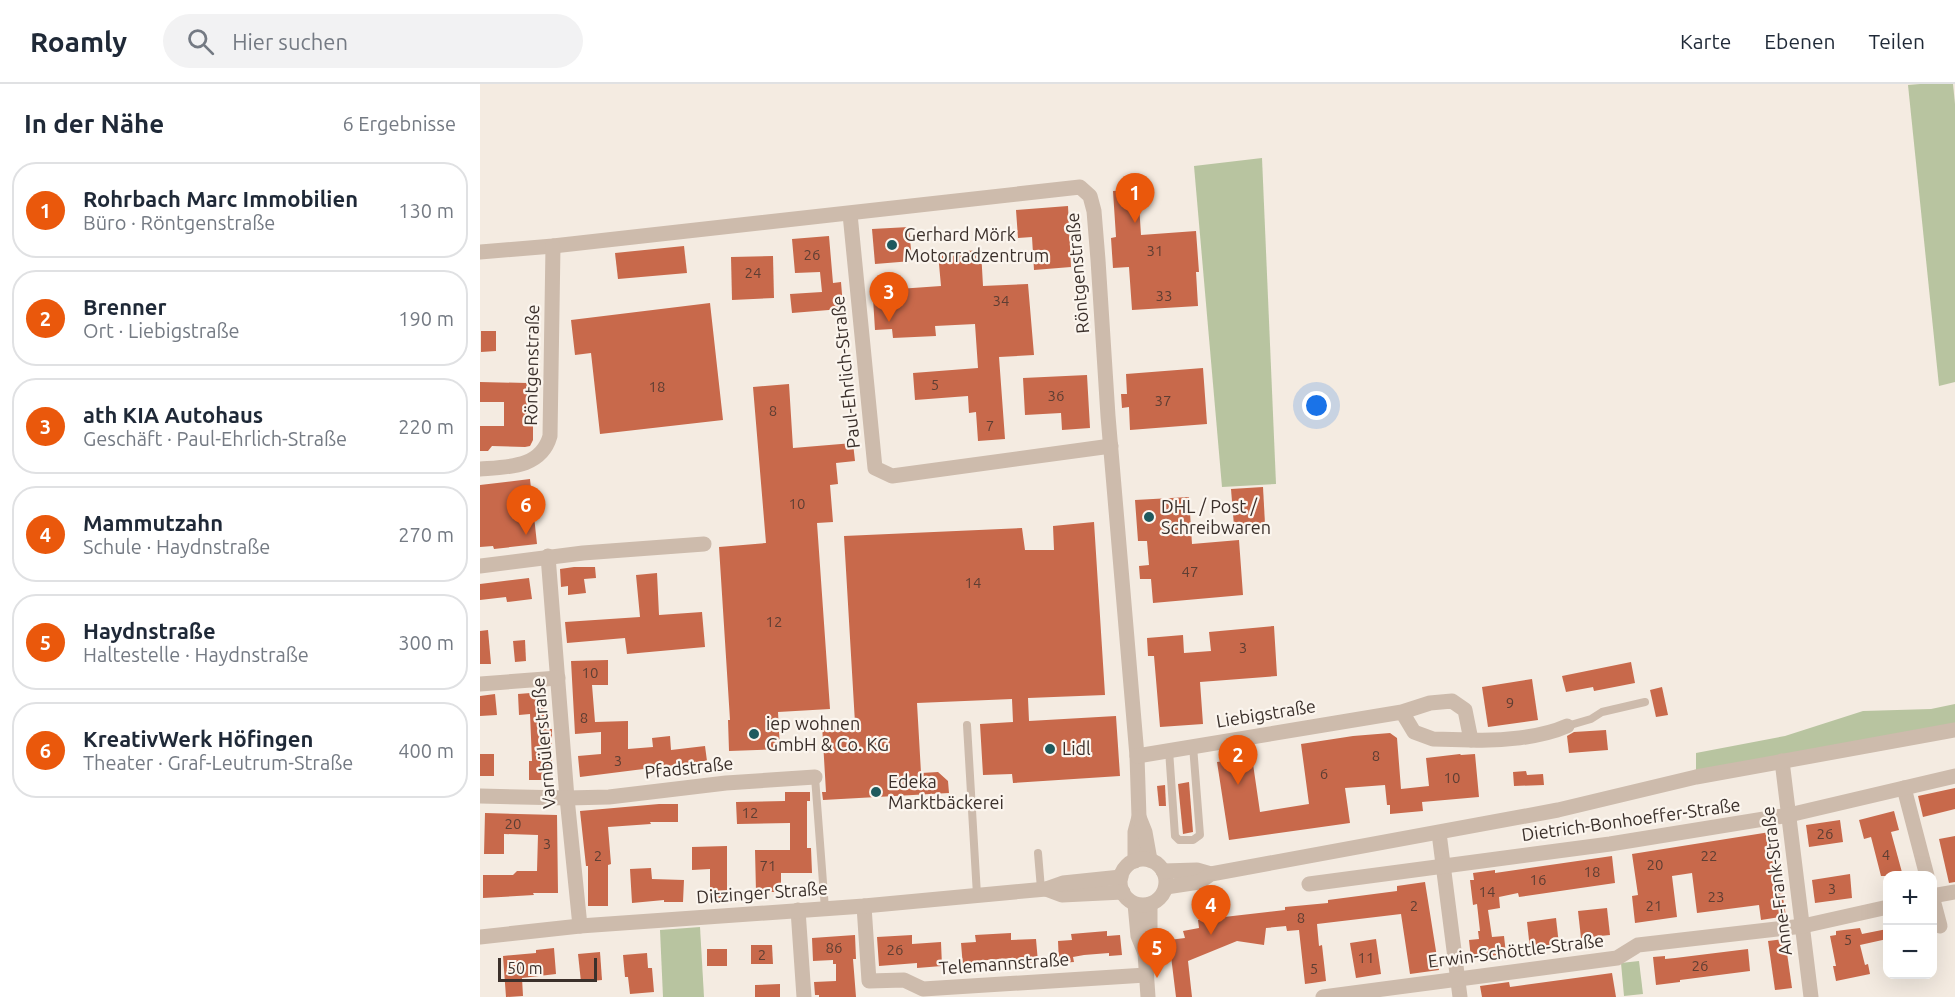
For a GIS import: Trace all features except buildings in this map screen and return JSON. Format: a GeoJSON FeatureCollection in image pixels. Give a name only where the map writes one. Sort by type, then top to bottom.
{"type":"FeatureCollection","features":[{"type":"Feature","properties":{"kind":"street","name":"Röntgenstraße"},"geometry":{"type":"LineString","coordinates":[[480,252],[850,214],[1080,187],[1090,196],[1094,211],[1098,260],[1137,756],[1139,817],[1145,832],[1142,861]]}},
{"type":"Feature","properties":{"kind":"street","name":"Paul-Ehrlich-Straße"},"geometry":{"type":"LineString","coordinates":[[850,214],[875,468],[892,476],[1111,446]]}},
{"type":"Feature","properties":{"kind":"street","name":"Röntgenstraße"},"geometry":{"type":"LineString","coordinates":[[480,469],[508,467],[533,461],[547,448],[550,436],[553,246]]}},
{"type":"Feature","properties":{"kind":"street"},"geometry":{"type":"LineString","coordinates":[[480,566],[548,556],[704,544]]}},
{"type":"Feature","properties":{"kind":"street","name":"Varnbülerstraße"},"geometry":{"type":"LineString","coordinates":[[548,556],[567,798],[580,926]]}},
{"type":"Feature","properties":{"kind":"street"},"geometry":{"type":"LineString","coordinates":[[480,684],[558,678]]}},
{"type":"Feature","properties":{"kind":"street","name":"Liebigstraße"},"geometry":{"type":"LineString","coordinates":[[1137,756],[1402,712],[1452,701],[1465,710],[1471,740]]}},
{"type":"Feature","properties":{"kind":"street"},"geometry":{"type":"LineString","coordinates":[[1402,712],[1414,732],[1433,739],[1505,739],[1556,731],[1567,726]]}},
{"type":"Feature","properties":{"kind":"street"},"geometry":{"type":"LineString","coordinates":[[1166,887],[1199,882],[1211,874],[1558,810],[1696,777],[1955,730]]}},
{"type":"Feature","properties":{"kind":"street","name":"Anne-Frank-Straße"},"geometry":{"type":"LineString","coordinates":[[1782,761],[1811,997]]}},
{"type":"Feature","properties":{"kind":"street","name":"Dietrich-Bonhoeffer-Straße"},"geometry":{"type":"LineString","coordinates":[[1309,884],[1610,844],[1789,815],[1955,776]]}},
{"type":"Feature","properties":{"kind":"street","name":"Pfadstraße"},"geometry":{"type":"LineString","coordinates":[[480,796],[609,797],[726,783],[815,777]]}},
{"type":"Feature","properties":{"kind":"street"},"geometry":{"type":"LineString","coordinates":[[1904,788],[1926,871]]}},
{"type":"Feature","properties":{"kind":"street"},"geometry":{"type":"LineString","coordinates":[[1439,833],[1460,997]]}},
{"type":"Feature","properties":{"kind":"street"},"geometry":{"type":"LineString","coordinates":[[1142,861],[1155,863],[1163,871],[1166,887],[1160,898],[1143,904],[1129,900],[1122,885],[1125,869],[1142,861]]}},
{"type":"Feature","properties":{"kind":"street"},"geometry":{"type":"LineString","coordinates":[[1163,871],[1197,870],[1211,874]]}},
{"type":"Feature","properties":{"kind":"street","name":"Ditzinger Straße"},"geometry":{"type":"LineString","coordinates":[[480,938],[580,926],[864,906],[1044,889],[1063,883],[1122,885]]}},
{"type":"Feature","properties":{"kind":"street"},"geometry":{"type":"LineString","coordinates":[[1937,895],[1955,892]]}},
{"type":"Feature","properties":{"kind":"street"},"geometry":{"type":"LineString","coordinates":[[1143,904],[1137,936],[1145,953],[1148,997]]}},
{"type":"Feature","properties":{"kind":"street","name":"Telemannstraße"},"geometry":{"type":"LineString","coordinates":[[864,906],[869,981],[904,980],[923,989],[1146,975]]}},
{"type":"Feature","properties":{"kind":"street","name":"Erwin-Schöttle-Straße"},"geometry":{"type":"LineString","coordinates":[[1323,997],[1617,958],[1638,945],[1803,926],[1883,909]]}},
{"type":"Feature","properties":{"kind":"street"},"geometry":{"type":"LineString","coordinates":[[798,910],[804,997]]}},
{"type":"Feature","properties":{"kind":"street"},"geometry":{"type":"LineString","coordinates":[[1937,915],[1940,926]]}},
{"type":"Feature","properties":{"kind":"lane"},"geometry":{"type":"LineString","coordinates":[[1567,726],[1591,719],[1602,712],[1645,702]]}},
{"type":"Feature","properties":{"kind":"lane"},"geometry":{"type":"LineString","coordinates":[[967,725],[976,895]]}},
{"type":"Feature","properties":{"kind":"lane"},"geometry":{"type":"LineString","coordinates":[[1169,750],[1175,836],[1179,840],[1193,840],[1200,835],[1193,746]]}},
{"type":"Feature","properties":{"kind":"lane"},"geometry":{"type":"LineString","coordinates":[[815,777],[825,909]]}},
{"type":"Feature","properties":{"kind":"lane"},"geometry":{"type":"LineString","coordinates":[[1038,853],[1044,889]]}},
{"type":"Feature","properties":{"kind":"green space"},"geometry":{"type":"Polygon","coordinates":[[[1953,84],[1955,104],[1955,382],[1939,386],[1908,85],[1953,84]]]}},
{"type":"Feature","properties":{"kind":"green space"},"geometry":{"type":"Polygon","coordinates":[[[1262,158],[1276,484],[1222,487],[1194,166],[1262,158]]]}},
{"type":"Feature","properties":{"kind":"green space"},"geometry":{"type":"Polygon","coordinates":[[[1955,704],[1955,729],[1696,777],[1696,753],[1785,736],[1863,711],[1931,709],[1955,704]]]}},
{"type":"Feature","properties":{"kind":"green space"},"geometry":{"type":"Polygon","coordinates":[[[700,927],[704,997],[663,997],[660,930],[700,927]]]}},
{"type":"Feature","properties":{"kind":"green space"},"geometry":{"type":"Polygon","coordinates":[[[1639,961],[1643,994],[1624,996],[1621,963],[1639,961]]]}},
{"type":"Feature","properties":{"kind":"place","name":"Rohrbach Marc Immobilien"},"geometry":{"type":"Point","coordinates":[1135,223]}},
{"type":"Feature","properties":{"kind":"place","name":"Gerhard Mörk Motorradzentrum"},"geometry":{"type":"Point","coordinates":[892,245]}},
{"type":"Feature","properties":{"kind":"place","name":"ath KIA Autohaus"},"geometry":{"type":"Point","coordinates":[889,322]}},
{"type":"Feature","properties":{"kind":"place","name":"DHL / Post / Schreibwaren"},"geometry":{"type":"Point","coordinates":[1149,517]}},
{"type":"Feature","properties":{"kind":"place","name":"KreativWerk Höfingen"},"geometry":{"type":"Point","coordinates":[526,535]}},
{"type":"Feature","properties":{"kind":"place","name":"iep wohnen GmbH & Co. KG"},"geometry":{"type":"Point","coordinates":[754,734]}},
{"type":"Feature","properties":{"kind":"place","name":"Lidl"},"geometry":{"type":"Point","coordinates":[1050,749]}},
{"type":"Feature","properties":{"kind":"place","name":"Brenner"},"geometry":{"type":"Point","coordinates":[1238,785]}},
{"type":"Feature","properties":{"kind":"place","name":"Edeka Marktbäckerei"},"geometry":{"type":"Point","coordinates":[876,792]}},
{"type":"Feature","properties":{"kind":"place","name":"Mammutzahn"},"geometry":{"type":"Point","coordinates":[1211,935]}},
{"type":"Feature","properties":{"kind":"place","name":"Haydnstraße"},"geometry":{"type":"Point","coordinates":[1157,978]}}]}
